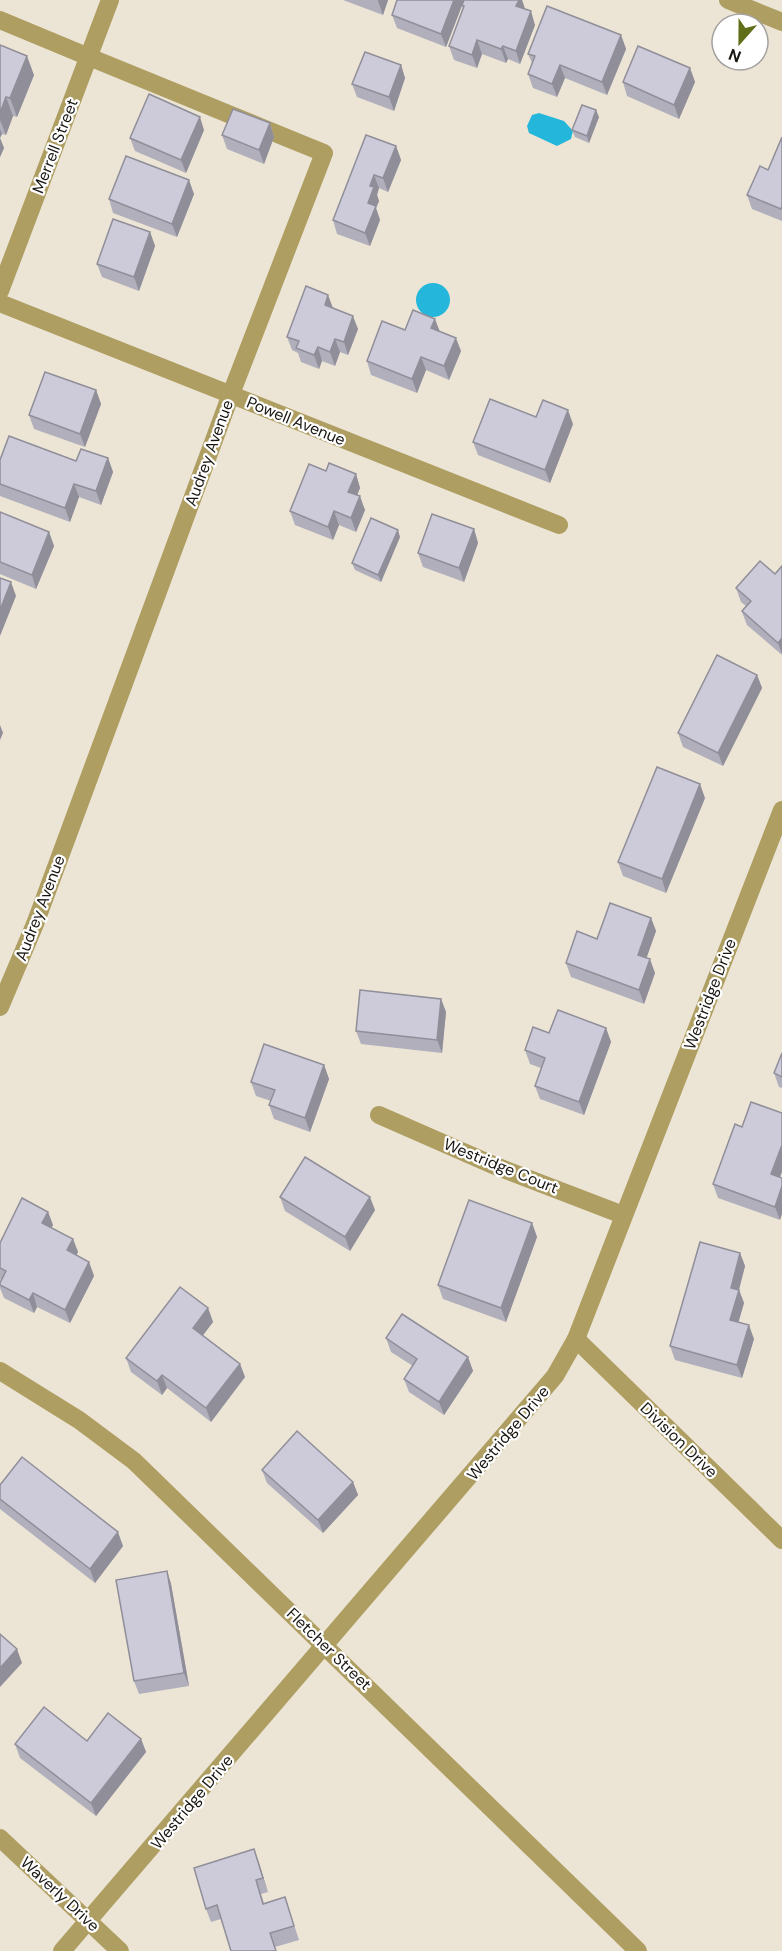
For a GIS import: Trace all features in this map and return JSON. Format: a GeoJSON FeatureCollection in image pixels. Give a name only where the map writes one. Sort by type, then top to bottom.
{"type":"FeatureCollection","features":[{"type":"Feature","properties":{"kind":"street","name":"Merrell Street"},"geometry":{"type":"LineString","coordinates":[[0,291],[110,0]]}},
{"type":"Feature","properties":{"kind":"street"},"geometry":{"type":"LineString","coordinates":[[728,0],[782,22]]}},
{"type":"Feature","properties":{"kind":"street"},"geometry":{"type":"LineString","coordinates":[[0,20],[89,57]]}},
{"type":"Feature","properties":{"kind":"street","name":"Audrey Avenue"},"geometry":{"type":"LineString","coordinates":[[2,995],[35,924],[231,394],[324,153],[89,57]]}},
{"type":"Feature","properties":{"kind":"street","name":"Powell Avenue"},"geometry":{"type":"LineString","coordinates":[[0,303],[559,525]]}},
{"type":"Feature","properties":{"kind":"street","name":"Westridge Drive"},"geometry":{"type":"LineString","coordinates":[[62,1951],[538,1399],[555,1376],[576,1339],[782,810]]}},
{"type":"Feature","properties":{"kind":"street","name":"Westridge Court"},"geometry":{"type":"LineString","coordinates":[[379,1115],[493,1165],[623,1215]]}},
{"type":"Feature","properties":{"kind":"street","name":"Division Drive"},"geometry":{"type":"LineString","coordinates":[[576,1339],[782,1540]]}},
{"type":"Feature","properties":{"kind":"street","name":"Fletcher Street"},"geometry":{"type":"LineString","coordinates":[[0,1371],[79,1420],[134,1461],[638,1951]]}},
{"type":"Feature","properties":{"kind":"street","name":"Waverly Drive"},"geometry":{"type":"LineString","coordinates":[[0,1838],[120,1951]]}},
{"type":"Feature","properties":{"kind":"water"},"geometry":{"type":"Polygon","coordinates":[[[539,113],[564,121],[573,131],[571,139],[557,146],[529,133],[527,126],[532,115],[539,113]]]}},
{"type":"Feature","properties":{"kind":"water"},"geometry":{"type":"Polygon","coordinates":[[[433,283],[445,288],[450,300],[445,312],[433,317],[421,312],[416,300],[421,288],[433,283]]]}},
{"type":"Feature","properties":{"kind":"building"},"geometry":{"type":"Polygon","coordinates":[[[397,0],[454,0],[441,34],[392,15],[397,0]]]}},
{"type":"Feature","properties":{"kind":"building"},"geometry":{"type":"Polygon","coordinates":[[[464,0],[519,0],[516,6],[531,11],[516,51],[503,46],[501,49],[477,40],[472,55],[449,46],[464,6],[462,5],[464,0]]]}},
{"type":"Feature","properties":{"kind":"building"},"geometry":{"type":"Polygon","coordinates":[[[547,6],[621,35],[602,82],[560,65],[552,84],[528,74],[535,56],[528,54],[547,6]]]}},
{"type":"Feature","properties":{"kind":"building"},"geometry":{"type":"Polygon","coordinates":[[[0,45],[27,56],[10,98],[6,97],[0,113],[0,45]]]}},
{"type":"Feature","properties":{"kind":"building"},"geometry":{"type":"Polygon","coordinates":[[[638,46],[690,68],[674,105],[623,82],[638,46]]]}},
{"type":"Feature","properties":{"kind":"building"},"geometry":{"type":"Polygon","coordinates":[[[365,52],[401,65],[389,97],[352,84],[365,52]]]}},
{"type":"Feature","properties":{"kind":"building"},"geometry":{"type":"Polygon","coordinates":[[[149,94],[200,117],[181,160],[130,138],[149,94]]]}},
{"type":"Feature","properties":{"kind":"building"},"geometry":{"type":"Polygon","coordinates":[[[582,105],[596,110],[587,136],[572,130],[582,105]]]}},
{"type":"Feature","properties":{"kind":"building"},"geometry":{"type":"Polygon","coordinates":[[[233,109],[270,123],[259,150],[222,135],[233,109]]]}},
{"type":"Feature","properties":{"kind":"building"},"geometry":{"type":"Polygon","coordinates":[[[366,135],[396,146],[383,178],[374,175],[370,186],[374,187],[368,203],[376,206],[365,233],[333,220],[366,135]]]}},
{"type":"Feature","properties":{"kind":"building"},"geometry":{"type":"Polygon","coordinates":[[[782,137],[781,209],[747,195],[760,166],[768,170],[782,137]]]}},
{"type":"Feature","properties":{"kind":"building"},"geometry":{"type":"Polygon","coordinates":[[[126,156],[189,180],[172,224],[109,199],[126,156]]]}},
{"type":"Feature","properties":{"kind":"building"},"geometry":{"type":"Polygon","coordinates":[[[113,219],[150,232],[134,277],[97,264],[113,219]]]}},
{"type":"Feature","properties":{"kind":"building"},"geometry":{"type":"Polygon","coordinates":[[[306,286],[328,295],[325,305],[353,316],[344,342],[335,339],[330,352],[318,347],[314,355],[296,348],[299,341],[287,337],[306,286]]]}},
{"type":"Feature","properties":{"kind":"building"},"geometry":{"type":"Polygon","coordinates":[[[413,310],[435,319],[431,328],[456,338],[444,366],[421,357],[412,379],[367,361],[382,321],[405,330],[413,310]]]}},
{"type":"Feature","properties":{"kind":"building"},"geometry":{"type":"Polygon","coordinates":[[[45,372],[96,390],[80,434],[29,415],[45,372]]]}},
{"type":"Feature","properties":{"kind":"building"},"geometry":{"type":"Polygon","coordinates":[[[490,399],[536,417],[543,400],[568,410],[545,470],[473,442],[490,399]]]}},
{"type":"Feature","properties":{"kind":"building"},"geometry":{"type":"Polygon","coordinates":[[[9,436],[76,461],[81,449],[108,458],[96,491],[74,484],[65,508],[0,484],[0,460],[9,436]]]}},
{"type":"Feature","properties":{"kind":"building"},"geometry":{"type":"Polygon","coordinates":[[[329,463],[356,474],[348,492],[360,496],[351,518],[334,511],[328,527],[290,511],[309,464],[326,471],[329,463]]]}},
{"type":"Feature","properties":{"kind":"building"},"geometry":{"type":"Polygon","coordinates":[[[0,512],[49,532],[32,575],[0,562],[0,512]]]}},
{"type":"Feature","properties":{"kind":"building"},"geometry":{"type":"Polygon","coordinates":[[[432,514],[474,529],[459,568],[418,553],[432,514]]]}},
{"type":"Feature","properties":{"kind":"building"},"geometry":{"type":"Polygon","coordinates":[[[371,518],[398,530],[378,575],[352,563],[371,518]]]}},
{"type":"Feature","properties":{"kind":"building"},"geometry":{"type":"Polygon","coordinates":[[[760,561],[775,574],[782,566],[782,638],[778,643],[742,611],[751,601],[736,588],[760,561]]]}},
{"type":"Feature","properties":{"kind":"building"},"geometry":{"type":"Polygon","coordinates":[[[0,578],[11,582],[0,610],[0,578]]]}},
{"type":"Feature","properties":{"kind":"building"},"geometry":{"type":"Polygon","coordinates":[[[717,655],[757,675],[718,753],[678,733],[717,655]]]}},
{"type":"Feature","properties":{"kind":"building"},"geometry":{"type":"Polygon","coordinates":[[[657,767],[700,784],[662,879],[618,862],[657,767]]]}},
{"type":"Feature","properties":{"kind":"building"},"geometry":{"type":"Polygon","coordinates":[[[610,903],[651,918],[638,955],[650,959],[639,990],[566,963],[577,931],[597,939],[610,903]]]}},
{"type":"Feature","properties":{"kind":"building"},"geometry":{"type":"Polygon","coordinates":[[[360,990],[441,999],[437,1040],[356,1031],[360,990]]]}},
{"type":"Feature","properties":{"kind":"building"},"geometry":{"type":"Polygon","coordinates":[[[558,1010],[606,1028],[579,1102],[535,1086],[545,1058],[525,1050],[533,1027],[549,1033],[558,1010]]]}},
{"type":"Feature","properties":{"kind":"building"},"geometry":{"type":"Polygon","coordinates":[[[264,1044],[324,1065],[305,1118],[269,1105],[275,1090],[251,1082],[264,1044]]]}},
{"type":"Feature","properties":{"kind":"building"},"geometry":{"type":"Polygon","coordinates":[[[782,1053],[782,1077],[774,1073],[782,1053]]]}},
{"type":"Feature","properties":{"kind":"building"},"geometry":{"type":"Polygon","coordinates":[[[751,1102],[782,1113],[782,1145],[771,1174],[782,1178],[782,1186],[775,1207],[713,1184],[735,1124],[742,1127],[751,1102]]]}},
{"type":"Feature","properties":{"kind":"building"},"geometry":{"type":"Polygon","coordinates":[[[305,1157],[370,1197],[345,1237],[280,1197],[305,1157]]]}},
{"type":"Feature","properties":{"kind":"building"},"geometry":{"type":"Polygon","coordinates":[[[22,1198],[48,1212],[42,1223],[73,1239],[67,1250],[89,1262],[65,1310],[33,1293],[29,1300],[0,1285],[6,1271],[0,1268],[0,1243],[22,1198]]]}},
{"type":"Feature","properties":{"kind":"building"},"geometry":{"type":"Polygon","coordinates":[[[469,1200],[532,1223],[501,1308],[438,1285],[469,1200]]]}},
{"type":"Feature","properties":{"kind":"building"},"geometry":{"type":"Polygon","coordinates":[[[700,1242],[740,1253],[731,1288],[739,1290],[730,1320],[749,1325],[737,1365],[670,1346],[700,1242]]]}},
{"type":"Feature","properties":{"kind":"building"},"geometry":{"type":"Polygon","coordinates":[[[180,1287],[208,1308],[193,1328],[240,1364],[206,1408],[162,1375],[157,1381],[126,1358],[180,1287]]]}},
{"type":"Feature","properties":{"kind":"building"},"geometry":{"type":"Polygon","coordinates":[[[402,1314],[468,1357],[439,1402],[404,1379],[417,1359],[386,1338],[402,1314]]]}},
{"type":"Feature","properties":{"kind":"building"},"geometry":{"type":"Polygon","coordinates":[[[297,1431],[353,1482],[318,1520],[262,1470],[297,1431]]]}},
{"type":"Feature","properties":{"kind":"building"},"geometry":{"type":"Polygon","coordinates":[[[22,1457],[118,1532],[90,1569],[0,1499],[0,1485],[22,1457]]]}},
{"type":"Feature","properties":{"kind":"building"},"geometry":{"type":"Polygon","coordinates":[[[167,1571],[184,1673],[134,1681],[116,1580],[167,1571]]]}},
{"type":"Feature","properties":{"kind":"building"},"geometry":{"type":"Polygon","coordinates":[[[0,1634],[17,1649],[0,1668],[0,1634]]]}},
{"type":"Feature","properties":{"kind":"building"},"geometry":{"type":"Polygon","coordinates":[[[44,1707],[87,1741],[108,1713],[141,1739],[91,1803],[15,1744],[44,1707]]]}},
{"type":"Feature","properties":{"kind":"building"},"geometry":{"type":"Polygon","coordinates":[[[254,1849],[263,1878],[256,1880],[263,1904],[285,1897],[294,1926],[270,1933],[276,1951],[231,1951],[217,1905],[206,1909],[194,1868],[254,1849]]]}}]}
